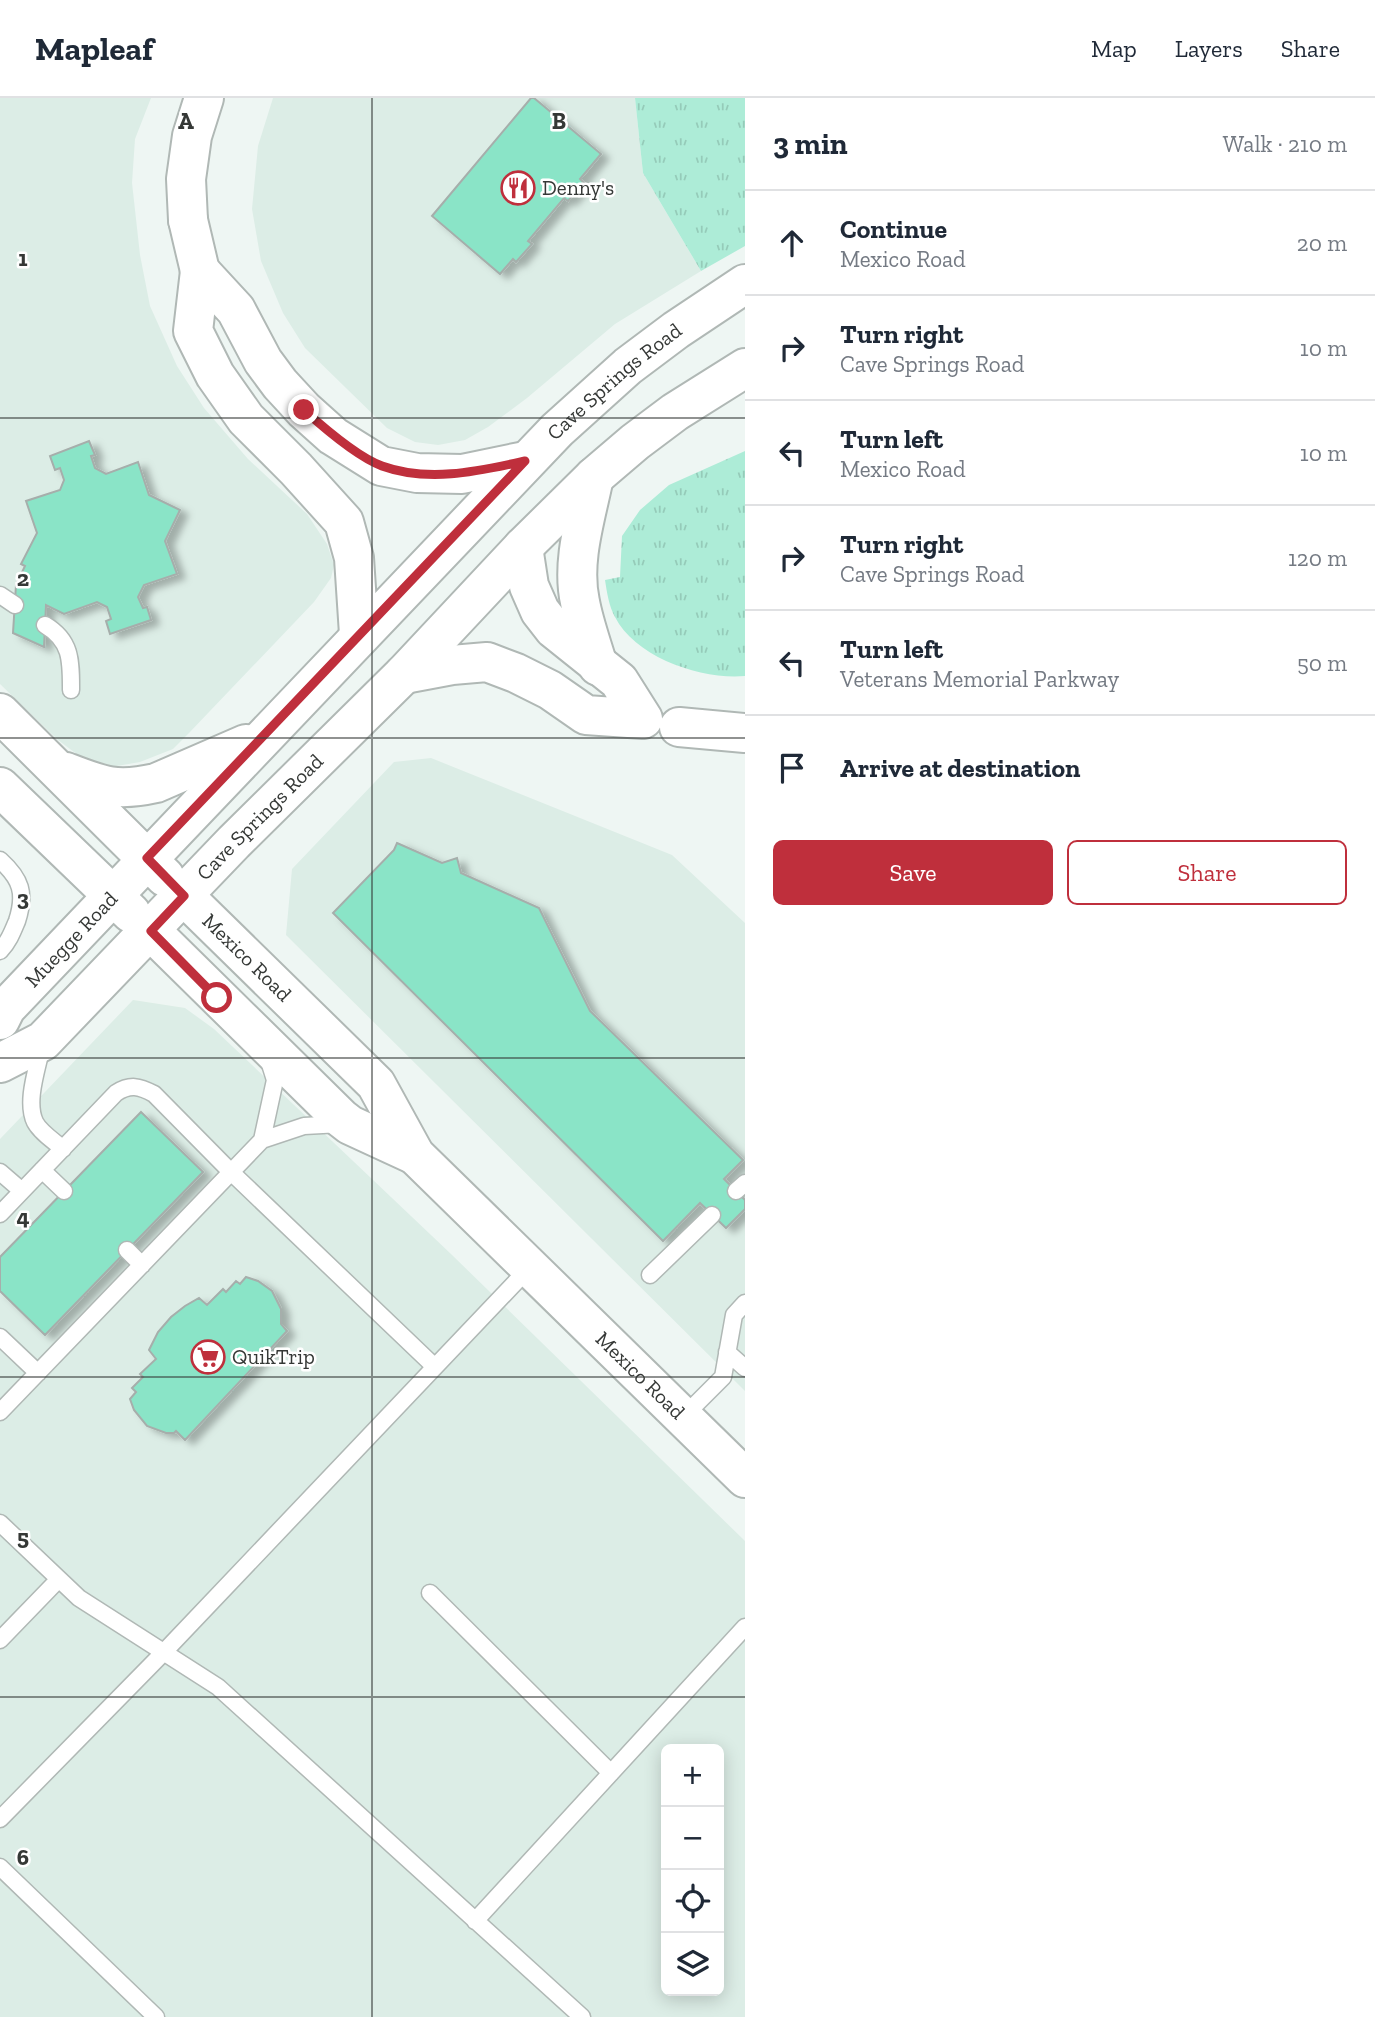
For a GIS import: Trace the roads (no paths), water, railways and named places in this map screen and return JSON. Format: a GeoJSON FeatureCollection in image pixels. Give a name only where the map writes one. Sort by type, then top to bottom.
{"type":"FeatureCollection","features":[{"type":"Feature","properties":{"kind":"main road"},"geometry":{"type":"LineString","coordinates":[[204,98],[192,136],[186,178],[188,220],[200,271],[193,331],[215,375],[246,419],[344,522],[354,558],[359,634]]}},
{"type":"Feature","properties":{"kind":"main road"},"geometry":{"type":"LineString","coordinates":[[200,271],[236,310],[263,361],[304,410],[333,436],[382,466],[417,473],[462,474],[525,461]]}},
{"type":"Feature","properties":{"kind":"main road","name":"Cave Springs Road"},"geometry":{"type":"LineString","coordinates":[[147,858],[525,461],[628,366],[676,330],[745,285]]}},
{"type":"Feature","properties":{"kind":"main road","name":"Cave Springs Road"},"geometry":{"type":"LineString","coordinates":[[151,931],[234,842],[404,674],[523,547],[594,477],[676,412],[745,368]]}},
{"type":"Feature","properties":{"kind":"main road"},"geometry":{"type":"LineString","coordinates":[[594,477],[581,538],[578,567],[579,600],[598,666]]}},
{"type":"Feature","properties":{"kind":"main road"},"geometry":{"type":"LineString","coordinates":[[523,547],[529,586],[540,611],[554,629],[619,681],[661,723]]}},
{"type":"Feature","properties":{"kind":"main road"},"geometry":{"type":"LineString","coordinates":[[404,674],[487,662],[550,690],[586,715],[745,733]]}},
{"type":"Feature","properties":{"kind":"main road","name":"Mexico Road"},"geometry":{"type":"LineString","coordinates":[[0,712],[376,1084],[415,1155],[745,1478]]}},
{"type":"Feature","properties":{"kind":"main road"},"geometry":{"type":"LineString","coordinates":[[59,769],[103,786],[144,786],[261,738]]}},
{"type":"Feature","properties":{"kind":"main road","name":"Mexico Road"},"geometry":{"type":"LineString","coordinates":[[0,788],[350,1125],[415,1155]]}},
{"type":"Feature","properties":{"kind":"main road","name":"Muegge Road"},"geometry":{"type":"LineString","coordinates":[[0,1020],[6,1008],[147,858]]}},
{"type":"Feature","properties":{"kind":"main road"},"geometry":{"type":"LineString","coordinates":[[0,1063],[43,1041],[151,931]]}},
{"type":"Feature","properties":{"kind":"lane"},"geometry":{"type":"LineString","coordinates":[[0,595],[15,605]]}},
{"type":"Feature","properties":{"kind":"lane"},"geometry":{"type":"LineString","coordinates":[[45,625],[63,641],[71,659],[71,690]]}},
{"type":"Feature","properties":{"kind":"lane"},"geometry":{"type":"LineString","coordinates":[[0,860],[15,874],[23,901],[10,940],[0,951]]}},
{"type":"Feature","properties":{"kind":"lane"},"geometry":{"type":"LineString","coordinates":[[43,1041],[32,1101],[34,1118],[37,1125],[63,1149]]}},
{"type":"Feature","properties":{"kind":"lane"},"geometry":{"type":"LineString","coordinates":[[262,1140],[275,1080],[265,1045]]}},
{"type":"Feature","properties":{"kind":"lane"},"geometry":{"type":"LineString","coordinates":[[0,1213],[116,1094],[126,1087],[141,1087],[164,1104],[231,1172],[435,1367]]}},
{"type":"Feature","properties":{"kind":"lane"},"geometry":{"type":"LineString","coordinates":[[0,1412],[262,1140],[304,1126],[350,1125]]}},
{"type":"Feature","properties":{"kind":"lane"},"geometry":{"type":"LineString","coordinates":[[42,1170],[64,1191]]}},
{"type":"Feature","properties":{"kind":"lane"},"geometry":{"type":"LineString","coordinates":[[0,1172],[22,1191]]}},
{"type":"Feature","properties":{"kind":"lane"},"geometry":{"type":"LineString","coordinates":[[650,1275],[712,1215]]}},
{"type":"Feature","properties":{"kind":"lane"},"geometry":{"type":"LineString","coordinates":[[127,1250],[142,1265]]}},
{"type":"Feature","properties":{"kind":"lane"},"geometry":{"type":"LineString","coordinates":[[0,1819],[163,1653],[529,1268]]}},
{"type":"Feature","properties":{"kind":"lane"},"geometry":{"type":"LineString","coordinates":[[682,1418],[723,1377],[734,1315],[745,1303]]}},
{"type":"Feature","properties":{"kind":"lane"},"geometry":{"type":"LineString","coordinates":[[0,1337],[38,1373]]}},
{"type":"Feature","properties":{"kind":"lane"},"geometry":{"type":"LineString","coordinates":[[727,1352],[745,1368]]}},
{"type":"Feature","properties":{"kind":"lane"},"geometry":{"type":"LineString","coordinates":[[0,1522],[79,1598],[218,1687],[582,2017]]}},
{"type":"Feature","properties":{"kind":"lane"},"geometry":{"type":"LineString","coordinates":[[0,1640],[59,1578]]}},
{"type":"Feature","properties":{"kind":"lane"},"geometry":{"type":"LineString","coordinates":[[430,1593],[611,1773]]}},
{"type":"Feature","properties":{"kind":"lane"},"geometry":{"type":"LineString","coordinates":[[475,1921],[745,1627]]}},
{"type":"Feature","properties":{"kind":"lane"},"geometry":{"type":"LineString","coordinates":[[0,1867],[156,2017]]}},
{"type":"Feature","properties":{"kind":"place","name":"Denny's"},"geometry":{"type":"Point","coordinates":[518,188]}},
{"type":"Feature","properties":{"kind":"place","name":"QuikTrip"},"geometry":{"type":"Point","coordinates":[208,1357]}}]}
